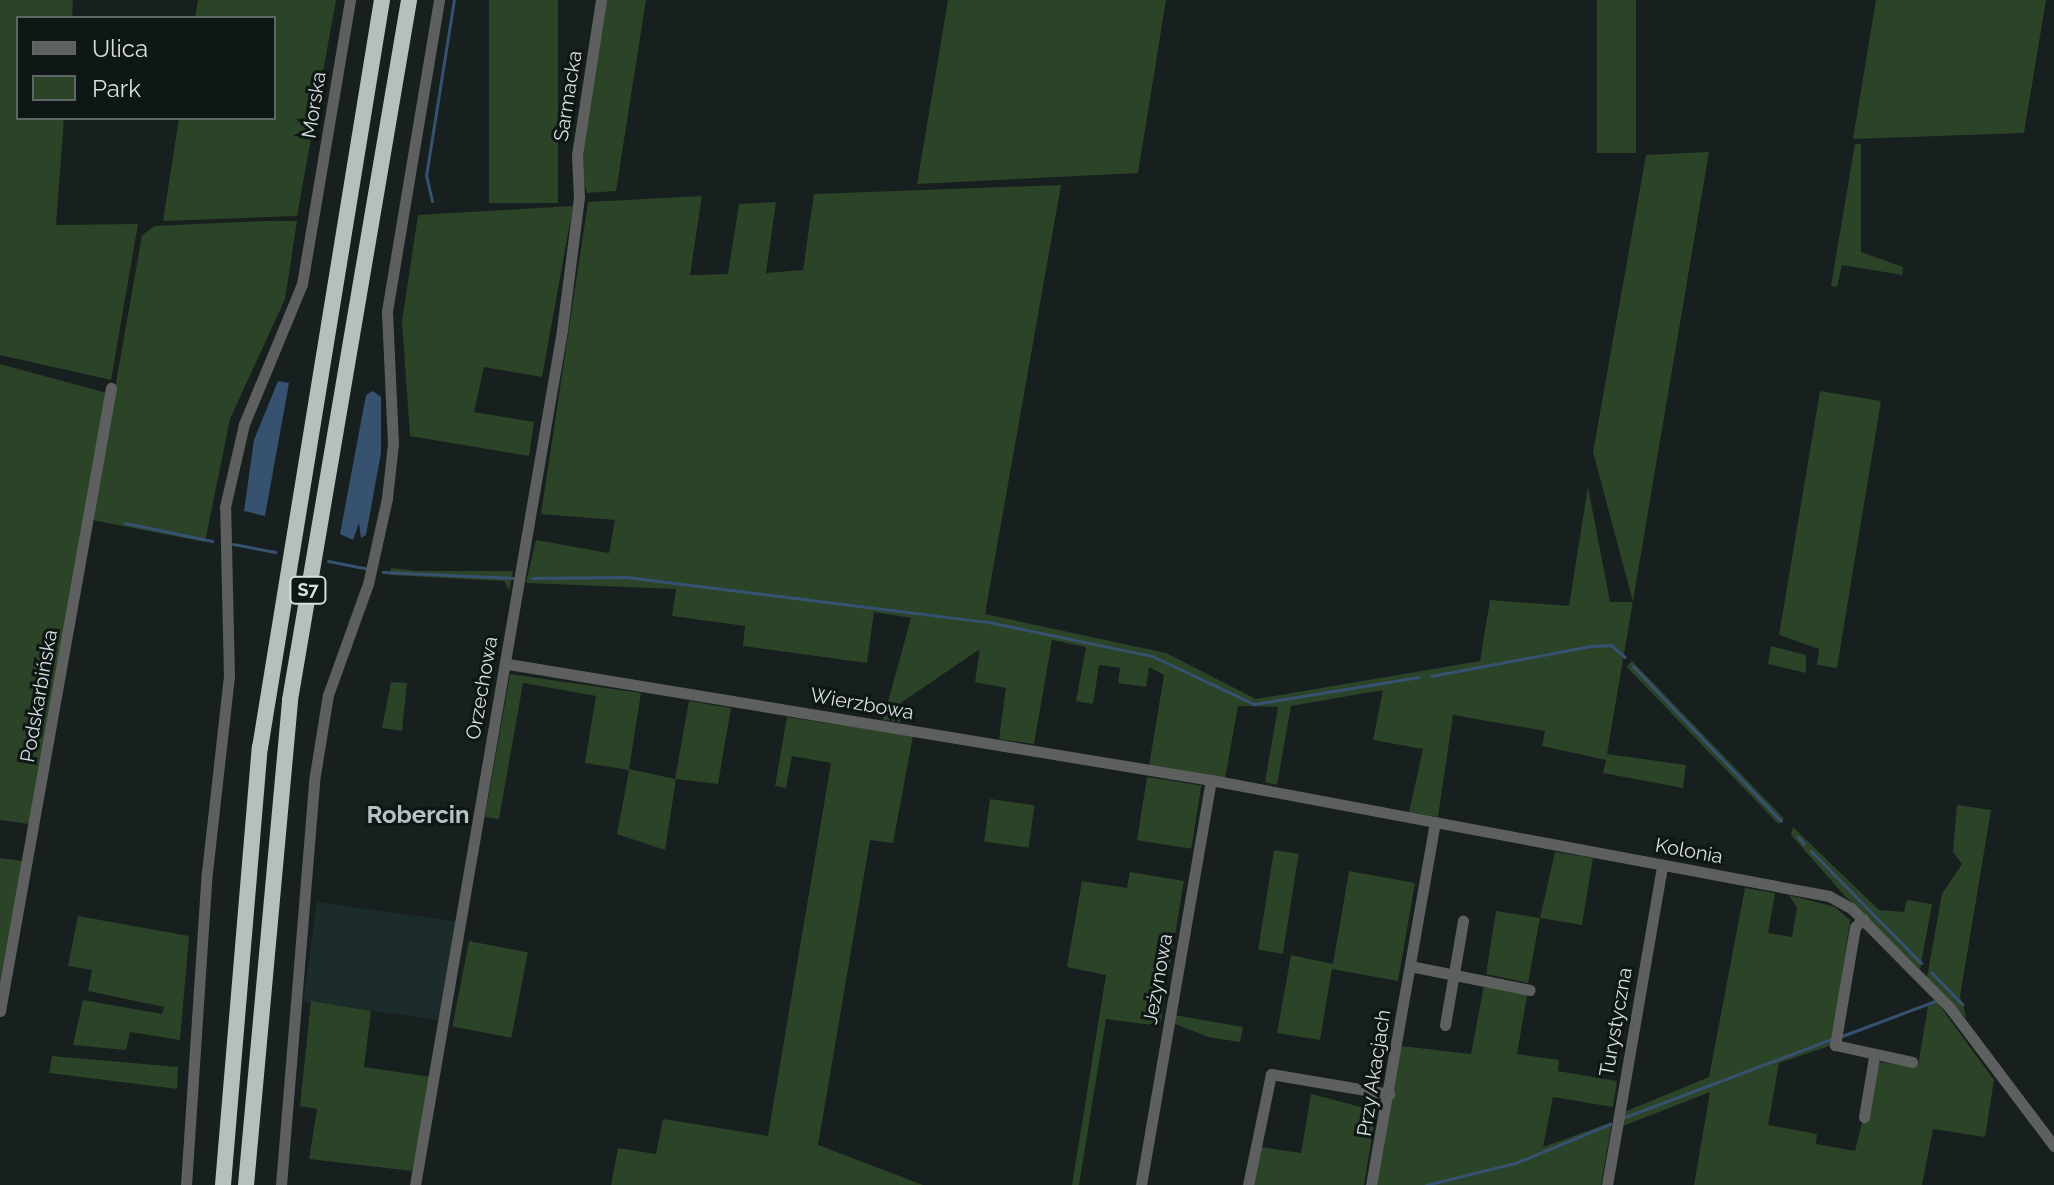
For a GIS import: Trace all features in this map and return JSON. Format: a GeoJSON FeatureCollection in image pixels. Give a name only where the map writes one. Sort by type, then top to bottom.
{"type":"FeatureCollection","features":[{"type":"Feature","properties":{"kind":"highway","name":"S7"},"geometry":{"type":"LineString","coordinates":[[223,1185],[260,748],[382,0]]}},
{"type":"Feature","properties":{"kind":"highway","name":"S7"},"geometry":{"type":"LineString","coordinates":[[246,1185],[290,700],[409,0]]}},
{"type":"Feature","properties":{"kind":"street","name":"Morska"},"geometry":{"type":"LineString","coordinates":[[186,1185],[207,872],[229,677],[225,507],[244,424],[299,293],[350,0]]}},
{"type":"Feature","properties":{"kind":"street"},"geometry":{"type":"LineString","coordinates":[[281,1185],[290,1001],[314,781],[328,695],[368,584],[387,498],[393,444],[387,311],[439,0]]}},
{"type":"Feature","properties":{"kind":"street","name":"Sarmacka"},"geometry":{"type":"LineString","coordinates":[[579,198],[577,155],[601,0]]}},
{"type":"Feature","properties":{"kind":"street","name":"Orzechowa"},"geometry":{"type":"LineString","coordinates":[[415,1185],[508,664],[579,198]]}},
{"type":"Feature","properties":{"kind":"street","name":"Podskarbińska"},"geometry":{"type":"LineString","coordinates":[[0,1011],[111,388]]}},
{"type":"Feature","properties":{"kind":"street","name":"Wierzbowa"},"geometry":{"type":"LineString","coordinates":[[508,664],[1211,780]]}},
{"type":"Feature","properties":{"kind":"street","name":"Kolonia"},"geometry":{"type":"LineString","coordinates":[[1211,780],[1829,896],[1863,919],[1950,1008],[2054,1146]]}},
{"type":"Feature","properties":{"kind":"street","name":"Jeżynowa"},"geometry":{"type":"LineString","coordinates":[[1141,1185],[1211,780]]}},
{"type":"Feature","properties":{"kind":"street","name":"Przy Akacjach"},"geometry":{"type":"LineString","coordinates":[[1371,1185],[1435,823]]}},
{"type":"Feature","properties":{"kind":"street","name":"Turystyczna"},"geometry":{"type":"LineString","coordinates":[[1607,1185],[1662,865]]}},
{"type":"Feature","properties":{"kind":"street"},"geometry":{"type":"LineString","coordinates":[[1863,919],[1855,927],[1835,1041],[1874,1057],[1912,1062]]}},
{"type":"Feature","properties":{"kind":"street"},"geometry":{"type":"LineString","coordinates":[[1445,1025],[1463,921]]}},
{"type":"Feature","properties":{"kind":"street"},"geometry":{"type":"LineString","coordinates":[[1410,966],[1530,990]]}},
{"type":"Feature","properties":{"kind":"street"},"geometry":{"type":"LineString","coordinates":[[1864,1117],[1874,1057]]}},
{"type":"Feature","properties":{"kind":"street"},"geometry":{"type":"LineString","coordinates":[[1248,1185],[1271,1074],[1389,1094]]}},
{"type":"Feature","properties":{"kind":"shaded area"},"geometry":{"type":"Polygon","coordinates":[[[317,902],[457,922],[443,1021],[303,1001],[317,902]]]}},
{"type":"Feature","properties":{"kind":"green space"},"geometry":{"type":"Polygon","coordinates":[[[0,0],[73,0],[72,16],[16,16],[16,120],[64,120],[56,225],[138,224],[111,380],[0,355],[0,0]]]}},
{"type":"Feature","properties":{"kind":"green space"},"geometry":{"type":"Polygon","coordinates":[[[198,0],[336,0],[297,216],[163,221],[179,120],[276,120],[276,16],[195,16],[198,0]]]}},
{"type":"Feature","properties":{"kind":"green space"},"geometry":{"type":"Polygon","coordinates":[[[489,0],[558,0],[558,203],[489,203],[489,0]]]}},
{"type":"Feature","properties":{"kind":"green space"},"geometry":{"type":"Polygon","coordinates":[[[606,0],[646,0],[616,191],[587,193],[580,171],[606,0]]]}},
{"type":"Feature","properties":{"kind":"green space"},"geometry":{"type":"Polygon","coordinates":[[[948,0],[1166,0],[1138,173],[917,184],[948,0]]]}},
{"type":"Feature","properties":{"kind":"green space"},"geometry":{"type":"Polygon","coordinates":[[[1597,0],[1636,0],[1636,153],[1597,153],[1597,0]]]}},
{"type":"Feature","properties":{"kind":"green space"},"geometry":{"type":"Polygon","coordinates":[[[1876,0],[2046,0],[2024,133],[1853,139],[1876,0]]]}},
{"type":"Feature","properties":{"kind":"green space"},"geometry":{"type":"Polygon","coordinates":[[[1855,144],[1861,144],[1861,252],[1903,267],[1902,275],[1842,265],[1837,287],[1831,286],[1855,144]]]}},
{"type":"Feature","properties":{"kind":"green space"},"geometry":{"type":"Polygon","coordinates":[[[1709,152],[1633,601],[1593,452],[1646,155],[1709,152]]]}},
{"type":"Feature","properties":{"kind":"green space"},"geometry":{"type":"Polygon","coordinates":[[[1061,185],[985,614],[1166,653],[1256,699],[1480,661],[1490,600],[1569,606],[1588,487],[1610,602],[1633,602],[1607,754],[1686,765],[1683,788],[1603,773],[1606,760],[1542,746],[1545,731],[1453,715],[1438,817],[1409,812],[1423,749],[1373,740],[1383,690],[1291,706],[1277,785],[1265,782],[1278,707],[1238,706],[1225,779],[1149,766],[1164,675],[1149,667],[1146,687],[1118,683],[1120,668],[1099,665],[1093,704],[1076,701],[1086,647],[1052,640],[1034,744],[999,739],[1006,688],[975,682],[980,649],[902,702],[900,722],[883,720],[911,618],[874,612],[867,663],[743,646],[745,626],[672,616],[676,589],[526,583],[536,540],[609,553],[615,520],[541,514],[588,202],[702,196],[690,275],[697,275],[728,274],[739,204],[776,202],[766,273],[803,270],[814,194],[1061,185]]]}},
{"type":"Feature","properties":{"kind":"green space"},"geometry":{"type":"Polygon","coordinates":[[[573,206],[542,377],[484,367],[474,412],[534,422],[529,456],[410,436],[402,321],[418,215],[573,206]]]}},
{"type":"Feature","properties":{"kind":"green space"},"geometry":{"type":"Polygon","coordinates":[[[297,221],[285,299],[230,419],[205,542],[92,520],[142,235],[155,226],[297,221]]]}},
{"type":"Feature","properties":{"kind":"green space"},"geometry":{"type":"Polygon","coordinates":[[[0,364],[107,393],[29,824],[0,820],[0,364]]]}},
{"type":"Feature","properties":{"kind":"green space"},"geometry":{"type":"Polygon","coordinates":[[[1820,391],[1881,401],[1837,668],[1817,665],[1819,649],[1779,635],[1820,391]]]}},
{"type":"Feature","properties":{"kind":"green space"},"geometry":{"type":"Polygon","coordinates":[[[391,568],[513,571],[509,590],[504,581],[389,575],[391,568]]]}},
{"type":"Feature","properties":{"kind":"green space"},"geometry":{"type":"Polygon","coordinates":[[[1771,646],[1806,655],[1806,673],[1768,664],[1771,646]]]}},
{"type":"Feature","properties":{"kind":"green space"},"geometry":{"type":"Polygon","coordinates":[[[1632,661],[1784,819],[1778,824],[1626,667],[1632,661]]]}},
{"type":"Feature","properties":{"kind":"green space"},"geometry":{"type":"Polygon","coordinates":[[[510,674],[641,693],[629,769],[675,779],[689,701],[731,708],[718,784],[676,779],[665,850],[617,834],[629,770],[585,763],[596,696],[523,683],[499,819],[485,817],[510,674]]]}},
{"type":"Feature","properties":{"kind":"green space"},"geometry":{"type":"Polygon","coordinates":[[[391,682],[407,683],[402,731],[382,728],[391,682]]]}},
{"type":"Feature","properties":{"kind":"green space"},"geometry":{"type":"Polygon","coordinates":[[[787,717],[913,736],[893,843],[870,840],[818,1145],[923,1185],[611,1185],[618,1148],[656,1154],[663,1119],[768,1136],[831,763],[792,756],[786,788],[775,786],[787,717]]]}},
{"type":"Feature","properties":{"kind":"green space"},"geometry":{"type":"Polygon","coordinates":[[[1147,777],[1201,786],[1191,849],[1137,840],[1147,777]]]}},
{"type":"Feature","properties":{"kind":"green space"},"geometry":{"type":"Polygon","coordinates":[[[990,799],[1035,805],[1029,848],[984,842],[990,799]]]}},
{"type":"Feature","properties":{"kind":"green space"},"geometry":{"type":"Polygon","coordinates":[[[1957,805],[1991,810],[1960,997],[1967,1019],[1927,977],[1942,894],[1962,864],[1953,852],[1957,805]]]}},
{"type":"Feature","properties":{"kind":"green space"},"geometry":{"type":"Polygon","coordinates":[[[1793,827],[1879,910],[1904,912],[1907,900],[1932,904],[1920,969],[1844,895],[1791,835],[1793,827]]]}},
{"type":"Feature","properties":{"kind":"green space"},"geometry":{"type":"Polygon","coordinates":[[[1274,850],[1299,854],[1283,954],[1258,950],[1274,850]]]}},
{"type":"Feature","properties":{"kind":"green space"},"geometry":{"type":"Polygon","coordinates":[[[1555,852],[1593,858],[1582,925],[1540,918],[1555,852]]]}},
{"type":"Feature","properties":{"kind":"green space"},"geometry":{"type":"Polygon","coordinates":[[[0,858],[23,861],[0,981],[0,858]]]}},
{"type":"Feature","properties":{"kind":"green space"},"geometry":{"type":"Polygon","coordinates":[[[1349,871],[1415,883],[1398,981],[1332,969],[1320,1040],[1277,1033],[1291,955],[1333,964],[1349,871]]]}},
{"type":"Feature","properties":{"kind":"green space"},"geometry":{"type":"Polygon","coordinates":[[[1130,872],[1184,881],[1160,1026],[1106,1019],[1079,1185],[1072,1185],[1106,975],[1067,967],[1082,881],[1127,888],[1130,872]]]}},
{"type":"Feature","properties":{"kind":"green space"},"geometry":{"type":"Polygon","coordinates":[[[1745,888],[1775,893],[1768,933],[1792,937],[1797,908],[1789,895],[1835,907],[1850,920],[1832,1045],[1779,1063],[1768,1125],[1817,1134],[1816,1144],[1855,1151],[1877,1062],[1918,1066],[1928,1006],[1937,1002],[1994,1080],[1985,1137],[1933,1129],[1922,1185],[1694,1185],[1710,1092],[1623,1126],[1624,1112],[1709,1077],[1745,888]]]}},
{"type":"Feature","properties":{"kind":"green space"},"geometry":{"type":"Polygon","coordinates":[[[1496,911],[1540,918],[1528,983],[1486,974],[1496,911]]]}},
{"type":"Feature","properties":{"kind":"green space"},"geometry":{"type":"Polygon","coordinates":[[[78,916],[189,936],[180,1040],[130,1032],[126,1050],[73,1045],[83,1000],[162,1014],[164,1007],[88,991],[92,970],[68,966],[78,916]]]}},
{"type":"Feature","properties":{"kind":"green space"},"geometry":{"type":"Polygon","coordinates":[[[469,941],[528,952],[511,1038],[452,1026],[469,941]]]}},
{"type":"Feature","properties":{"kind":"green space"},"geometry":{"type":"Polygon","coordinates":[[[1484,985],[1538,996],[1527,996],[1517,1054],[1559,1060],[1558,1071],[1617,1081],[1613,1107],[1553,1097],[1543,1147],[1612,1122],[1601,1185],[1375,1185],[1401,1046],[1471,1054],[1484,985]]]}},
{"type":"Feature","properties":{"kind":"green space"},"geometry":{"type":"Polygon","coordinates":[[[311,1001],[371,1011],[364,1067],[431,1077],[412,1171],[309,1159],[317,1109],[300,1106],[311,1001]]]}},
{"type":"Feature","properties":{"kind":"green space"},"geometry":{"type":"Polygon","coordinates":[[[1174,1015],[1243,1027],[1240,1042],[1208,1037],[1173,1023],[1174,1015]]]}},
{"type":"Feature","properties":{"kind":"green space"},"geometry":{"type":"Polygon","coordinates":[[[52,1056],[178,1067],[177,1089],[49,1073],[52,1056]]]}},
{"type":"Feature","properties":{"kind":"green space"},"geometry":{"type":"Polygon","coordinates":[[[1311,1094],[1376,1111],[1364,1185],[1254,1185],[1260,1147],[1301,1153],[1311,1094]]]}},
{"type":"Feature","properties":{"kind":"water"},"geometry":{"type":"Polygon","coordinates":[[[278,381],[289,383],[265,516],[244,511],[254,440],[278,381]]]}},
{"type":"Feature","properties":{"kind":"water"},"geometry":{"type":"Polygon","coordinates":[[[373,391],[381,397],[381,453],[366,535],[361,538],[359,523],[353,540],[340,534],[366,395],[373,391]]]}},
{"type":"Feature","properties":{"kind":"waterway"},"geometry":{"type":"LineString","coordinates":[[432,201],[426,176],[454,0]]}},
{"type":"Feature","properties":{"kind":"waterway"},"geometry":{"type":"LineString","coordinates":[[125,523],[212,541]]}},
{"type":"Feature","properties":{"kind":"waterway"},"geometry":{"type":"LineString","coordinates":[[233,544],[275,552]]}},
{"type":"Feature","properties":{"kind":"waterway"},"geometry":{"type":"LineString","coordinates":[[328,561],[365,568]]}},
{"type":"Feature","properties":{"kind":"waterway"},"geometry":{"type":"LineString","coordinates":[[383,572],[513,578]]}},
{"type":"Feature","properties":{"kind":"waterway"},"geometry":{"type":"LineString","coordinates":[[532,578],[626,577],[988,622],[1152,656],[1254,704],[1419,677]]}},
{"type":"Feature","properties":{"kind":"waterway"},"geometry":{"type":"LineString","coordinates":[[1431,676],[1592,646],[1611,645],[1625,657]]}},
{"type":"Feature","properties":{"kind":"waterway"},"geometry":{"type":"LineString","coordinates":[[1633,666],[1781,821]]}},
{"type":"Feature","properties":{"kind":"waterway"},"geometry":{"type":"LineString","coordinates":[[1798,837],[1804,844]]}},
{"type":"Feature","properties":{"kind":"waterway"},"geometry":{"type":"LineString","coordinates":[[1811,851],[1921,963]]}},
{"type":"Feature","properties":{"kind":"waterway"},"geometry":{"type":"LineString","coordinates":[[1931,972],[1962,1004]]}},
{"type":"Feature","properties":{"kind":"waterway"},"geometry":{"type":"LineString","coordinates":[[1842,1036],[1935,1001]]}},
{"type":"Feature","properties":{"kind":"waterway"},"geometry":{"type":"LineString","coordinates":[[1625,1117],[1831,1039]]}},
{"type":"Feature","properties":{"kind":"waterway"},"geometry":{"type":"LineString","coordinates":[[1426,1185],[1515,1163],[1610,1124]]}},
{"type":"Feature","properties":{"kind":"district","name":"Robercin"},"geometry":{"type":"Point","coordinates":[418,815]}}]}
